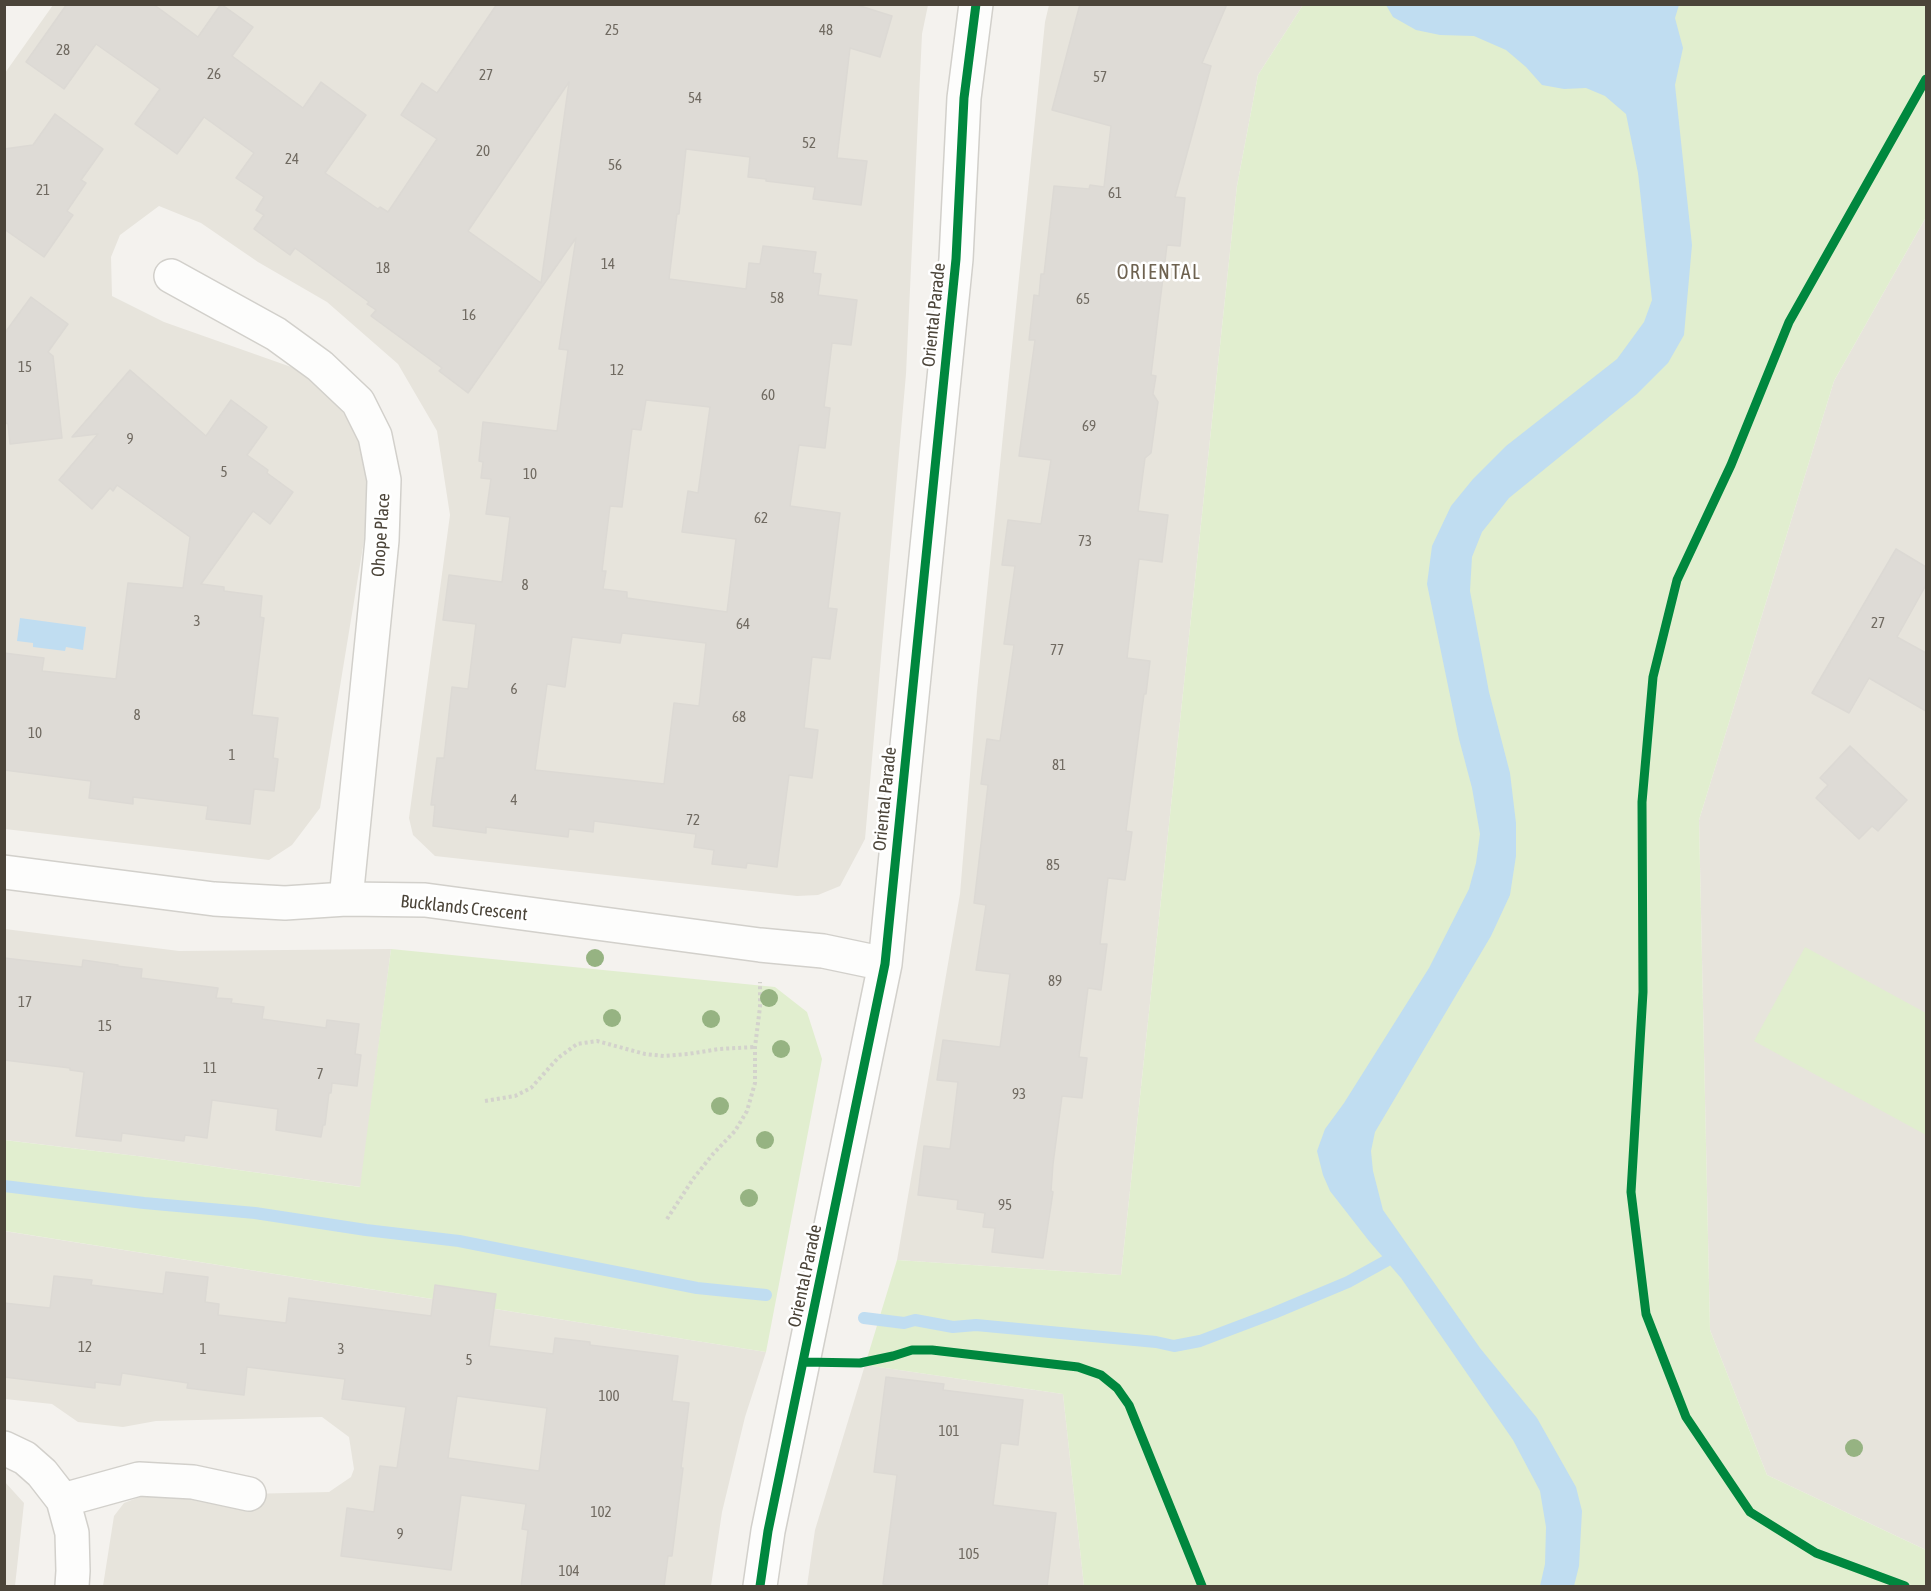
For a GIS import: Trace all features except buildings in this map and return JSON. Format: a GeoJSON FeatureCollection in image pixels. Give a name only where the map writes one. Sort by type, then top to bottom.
{"type":"FeatureCollection","features":[{"type":"Feature","properties":{"kind":"street","name":"Oriental Parade"},"geometry":{"type":"LineString","coordinates":[[760,1587],[768,1531],[885,964],[956,259],[964,98],[976,4]]}},
{"type":"Feature","properties":{"kind":"street","name":"Ohope Place"},"geometry":{"type":"LineString","coordinates":[[171,276],[276,334],[320,366],[358,402],[375,436],[384,480],[382,540],[346,899]]}},
{"type":"Feature","properties":{"kind":"street","name":"Bucklands Crescent"},"geometry":{"type":"LineString","coordinates":[[4,872],[214,899],[285,903],[346,899],[425,900],[760,945],[823,951],[885,964]]}},
{"type":"Feature","properties":{"kind":"street"},"geometry":{"type":"LineString","coordinates":[[4,1448],[25,1458],[42,1473],[63,1500],[72,1533],[74,1571],[72,1587]]}},
{"type":"Feature","properties":{"kind":"street"},"geometry":{"type":"LineString","coordinates":[[63,1500],[139,1479],[193,1482],[249,1494]]}},
{"type":"Feature","properties":{"kind":"path"},"geometry":{"type":"LineString","coordinates":[[668,1219],[693,1179],[735,1131],[747,1111],[755,1083],[755,1047],[760,1007],[760,945]]}},
{"type":"Feature","properties":{"kind":"path"},"geometry":{"type":"LineString","coordinates":[[485,1101],[515,1096],[531,1088],[558,1058],[577,1044],[597,1041],[645,1054],[664,1056],[755,1047]]}},
{"type":"Feature","properties":{"kind":"shaded area"},"geometry":{"type":"Polygon","coordinates":[[[53,5],[928,5],[922,34],[906,374],[865,839],[840,886],[818,895],[797,896],[435,856],[413,835],[409,818],[450,515],[437,431],[398,364],[327,302],[258,262],[201,223],[159,206],[120,235],[111,257],[112,296],[164,322],[311,374],[356,428],[372,473],[372,492],[320,808],[292,845],[269,860],[5,829],[5,73],[53,5]]]}},
{"type":"Feature","properties":{"kind":"shaded area"},"geometry":{"type":"Polygon","coordinates":[[[1049,5],[1303,5],[1258,75],[1237,186],[1121,1275],[897,1260],[960,894],[977,691],[1045,22],[1049,5]]]}},
{"type":"Feature","properties":{"kind":"shaded area"},"geometry":{"type":"Polygon","coordinates":[[[1926,217],[1926,1550],[1767,1475],[1710,1330],[1699,820],[1834,381],[1926,217]]]}},
{"type":"Feature","properties":{"kind":"shaded area"},"geometry":{"type":"Polygon","coordinates":[[[5,929],[179,951],[391,949],[361,1187],[5,1140],[5,929]]]}},
{"type":"Feature","properties":{"kind":"shaded area"},"geometry":{"type":"Polygon","coordinates":[[[4,1231],[766,1352],[745,1417],[722,1512],[711,1586],[103,1586],[114,1516],[124,1503],[173,1484],[206,1495],[329,1492],[351,1477],[354,1469],[349,1437],[322,1417],[156,1421],[123,1427],[78,1422],[52,1404],[5,1399],[4,1231]]]}},
{"type":"Feature","properties":{"kind":"shaded area"},"geometry":{"type":"Polygon","coordinates":[[[865,1365],[1063,1394],[1084,1586],[807,1586],[815,1530],[865,1365]]]}},
{"type":"Feature","properties":{"kind":"shaded area"},"geometry":{"type":"Polygon","coordinates":[[[4,1481],[24,1503],[15,1586],[5,1586],[4,1481]]]}},
{"type":"Feature","properties":{"kind":"green space"},"geometry":{"type":"Polygon","coordinates":[[[1303,5],[1926,5],[1926,217],[1834,381],[1699,820],[1710,1330],[1767,1475],[1926,1550],[1926,1586],[1084,1586],[1063,1394],[865,1365],[897,1260],[1121,1275],[1237,186],[1258,75],[1303,5]]]}},
{"type":"Feature","properties":{"kind":"green space"},"geometry":{"type":"Polygon","coordinates":[[[1805,947],[1926,1013],[1926,1135],[1754,1041],[1805,947]]]}},
{"type":"Feature","properties":{"kind":"green space"},"geometry":{"type":"Polygon","coordinates":[[[391,949],[775,987],[807,1012],[822,1059],[766,1352],[5,1231],[4,1140],[360,1187],[391,949]]]}},
{"type":"Feature","properties":{"kind":"water"},"geometry":{"type":"Polygon","coordinates":[[[1386,5],[1679,5],[1675,18],[1683,48],[1675,85],[1692,245],[1684,335],[1668,363],[1637,394],[1509,498],[1482,532],[1472,557],[1470,591],[1489,692],[1510,773],[1516,823],[1516,856],[1510,895],[1491,936],[1375,1132],[1371,1151],[1373,1171],[1383,1210],[1480,1348],[1537,1418],[1576,1487],[1582,1511],[1579,1566],[1574,1586],[1540,1586],[1545,1564],[1546,1527],[1540,1491],[1513,1440],[1401,1278],[1330,1191],[1317,1151],[1325,1129],[1344,1103],[1429,968],[1469,889],[1476,863],[1480,834],[1472,788],[1459,739],[1427,584],[1432,546],[1451,506],[1473,479],[1506,446],[1617,359],[1644,322],[1652,300],[1638,173],[1626,114],[1605,96],[1586,88],[1564,89],[1542,85],[1506,50],[1474,36],[1440,35],[1416,30],[1393,17],[1386,5]]]}},
{"type":"Feature","properties":{"kind":"water"},"geometry":{"type":"Polygon","coordinates":[[[20,618],[86,627],[83,650],[66,647],[65,651],[33,647],[33,643],[17,641],[20,618]]]}},
{"type":"Feature","properties":{"kind":"waterway"},"geometry":{"type":"LineString","coordinates":[[4,1186],[144,1203],[255,1213],[459,1241],[697,1288],[766,1295]]}},
{"type":"Feature","properties":{"kind":"waterway"},"geometry":{"type":"LineString","coordinates":[[864,1318],[904,1323],[915,1320],[953,1327],[976,1325],[1156,1342],[1174,1346],[1200,1341],[1274,1313],[1348,1282],[1386,1261]]}},
{"type":"Feature","properties":{"kind":"cycle path"},"geometry":{"type":"LineString","coordinates":[[760,1586],[768,1531],[885,964],[956,259],[964,98],[976,4]]}},
{"type":"Feature","properties":{"kind":"cycle path"},"geometry":{"type":"LineString","coordinates":[[1905,1586],[1816,1553],[1750,1512],[1686,1417],[1646,1314],[1631,1192],[1643,992],[1642,802],[1653,677],[1677,580],[1731,465],[1789,322],[1926,79]]}},
{"type":"Feature","properties":{"kind":"cycle path"},"geometry":{"type":"LineString","coordinates":[[804,1362],[860,1363],[912,1350],[932,1350],[1078,1367],[1101,1375],[1117,1388],[1129,1405],[1202,1586]]}},
{"type":"Feature","properties":{"kind":"district","name":"ORIENTAL"},"geometry":{"type":"Point","coordinates":[1159,273]}}]}
